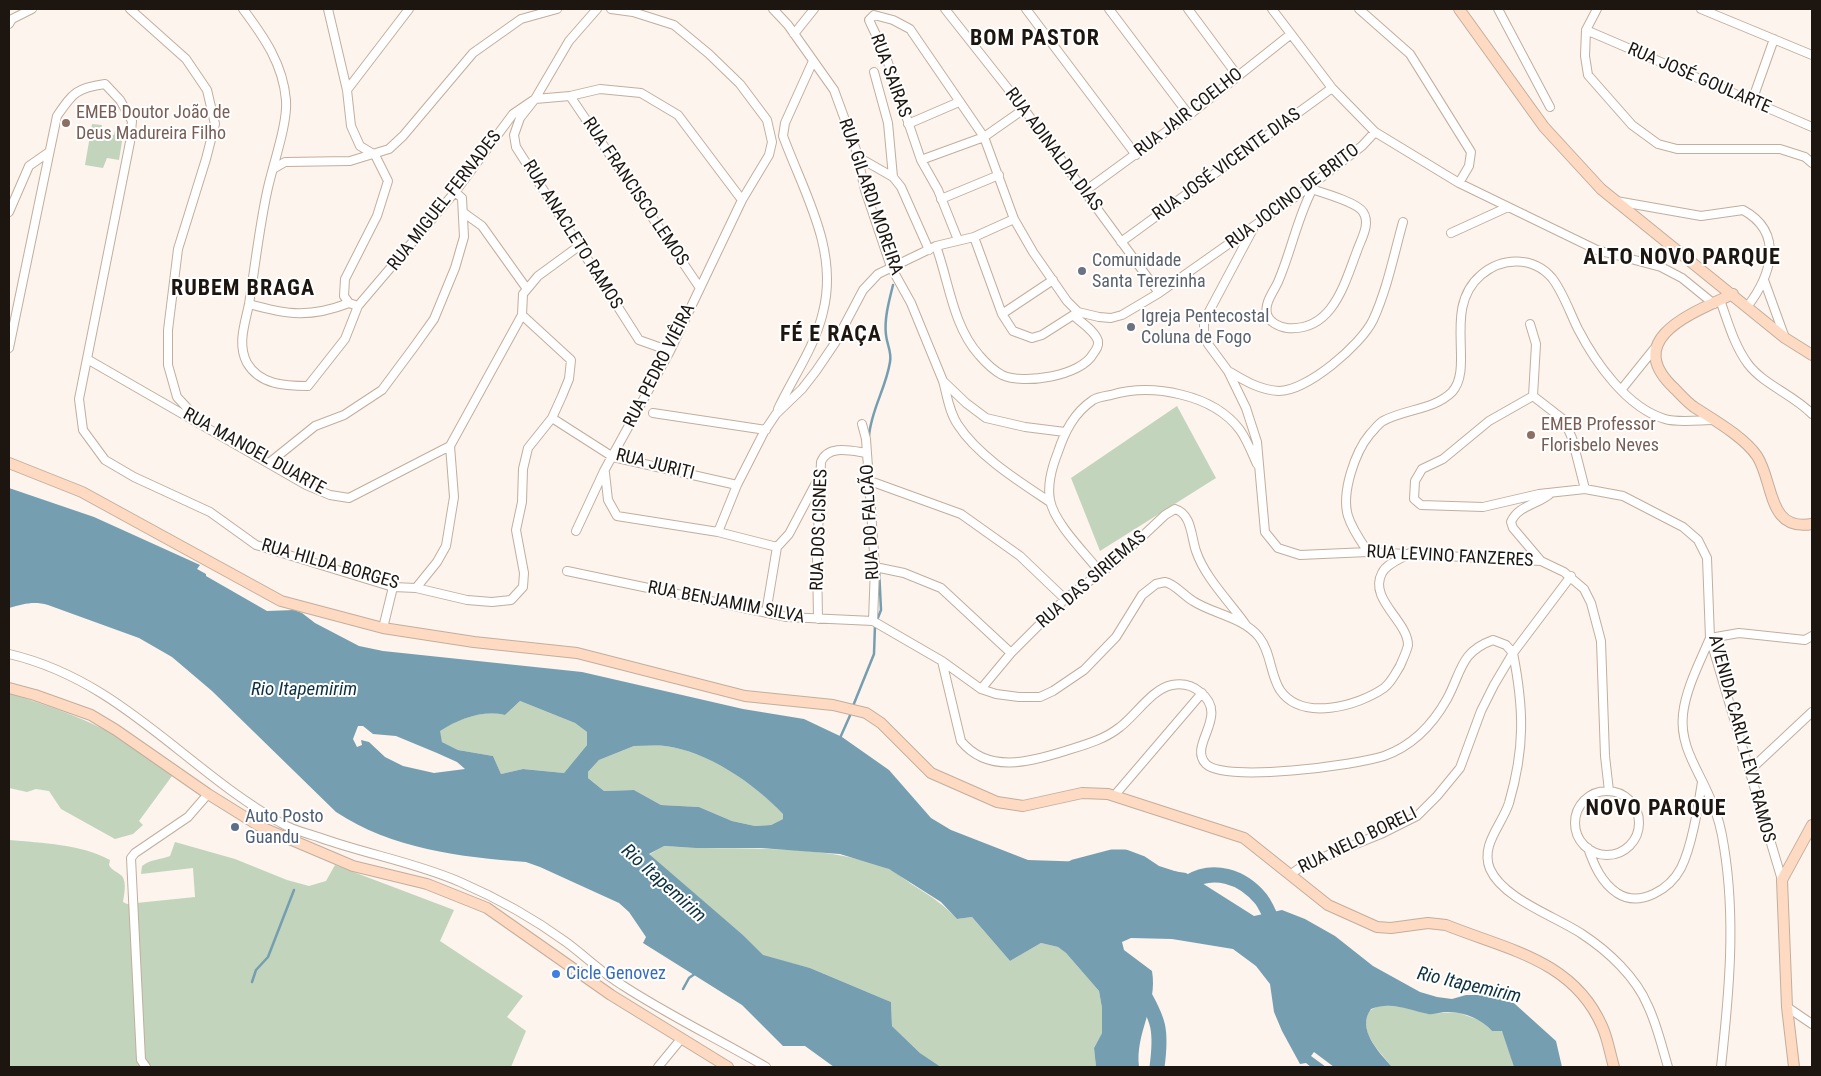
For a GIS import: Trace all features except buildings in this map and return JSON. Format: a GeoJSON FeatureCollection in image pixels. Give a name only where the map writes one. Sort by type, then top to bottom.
{"type":"FeatureCollection","features":[{"type":"Feature","properties":{"kind":"street"},"geometry":{"type":"LineString","coordinates":[[11,21],[21,9]]}},
{"type":"Feature","properties":{"kind":"street"},"geometry":{"type":"LineString","coordinates":[[11,21],[32,9]]}},
{"type":"Feature","properties":{"kind":"street"},"geometry":{"type":"LineString","coordinates":[[130,9],[186,59],[207,90],[215,124],[178,249],[168,330],[168,365],[177,397],[202,424]]}},
{"type":"Feature","properties":{"kind":"street"},"geometry":{"type":"LineString","coordinates":[[243,9],[266,39],[280,68],[286,101],[256,250],[249,304],[273,311],[308,315],[349,303],[358,306]]}},
{"type":"Feature","properties":{"kind":"street"},"geometry":{"type":"LineString","coordinates":[[328,9],[347,90],[351,126],[360,146],[375,155],[388,181],[377,216],[345,279],[344,296],[349,303]]}},
{"type":"Feature","properties":{"kind":"street"},"geometry":{"type":"LineString","coordinates":[[347,90],[409,9]]}},
{"type":"Feature","properties":{"kind":"street"},"geometry":{"type":"LineString","coordinates":[[273,169],[285,162],[350,161],[375,155],[389,149],[403,136],[472,53],[521,20],[557,9]]}},
{"type":"Feature","properties":{"kind":"street","name":"RUA ANACLETO RAMOS"},"geometry":{"type":"LineString","coordinates":[[597,9],[569,41],[534,100],[520,118],[514,135],[516,147],[639,340],[670,351]]}},
{"type":"Feature","properties":{"kind":"street","name":"RUA PEDRO VIÊIRA"},"geometry":{"type":"LineString","coordinates":[[576,531],[604,471],[670,351],[742,200],[769,155],[772,142],[767,120],[740,84],[710,54],[674,25],[633,12],[611,9]]}},
{"type":"Feature","properties":{"kind":"street","name":"RUA GILARDI MOREIRA"},"geometry":{"type":"LineString","coordinates":[[773,9],[794,34],[834,90],[858,157],[865,190],[891,267],[911,303],[943,381],[966,403],[986,418],[1025,427],[1064,432]]}},
{"type":"Feature","properties":{"kind":"street"},"geometry":{"type":"LineString","coordinates":[[794,34],[814,9]]}},
{"type":"Feature","properties":{"kind":"street","name":"RUA ADINALDA DIAS"},"geometry":{"type":"LineString","coordinates":[[945,9],[1024,110],[1159,293]]}},
{"type":"Feature","properties":{"kind":"street"},"geometry":{"type":"LineString","coordinates":[[1026,9],[1136,155]]}},
{"type":"Feature","properties":{"kind":"street"},"geometry":{"type":"LineString","coordinates":[[1109,9],[1189,115]]}},
{"type":"Feature","properties":{"kind":"street"},"geometry":{"type":"LineString","coordinates":[[1188,9],[1237,76]]}},
{"type":"Feature","properties":{"kind":"street"},"geometry":{"type":"LineString","coordinates":[[1272,9],[1332,88],[1375,132],[1458,183],[1597,250],[1661,267],[1682,278],[1717,302],[1734,340],[1749,365],[1802,404],[1812,414]]}},
{"type":"Feature","properties":{"kind":"street"},"geometry":{"type":"LineString","coordinates":[[1360,9],[1410,54],[1471,152],[1468,166],[1458,183]]}},
{"type":"Feature","properties":{"kind":"street"},"geometry":{"type":"LineString","coordinates":[[1459,9],[1544,127],[1614,201],[1785,338],[1812,355]]}},
{"type":"Feature","properties":{"kind":"street"},"geometry":{"type":"LineString","coordinates":[[1498,9],[1528,69],[1550,107]]}},
{"type":"Feature","properties":{"kind":"street"},"geometry":{"type":"LineString","coordinates":[[1597,9],[1586,30],[1585,56],[1588,75],[1632,125],[1658,144],[1677,149],[1780,149],[1805,157],[1812,163]]}},
{"type":"Feature","properties":{"kind":"street"},"geometry":{"type":"LineString","coordinates":[[1701,9],[1812,55]]}},
{"type":"Feature","properties":{"kind":"street","name":"RUA SAIRAS"},"geometry":{"type":"LineString","coordinates":[[932,248],[962,331],[978,354],[1003,376],[1045,378],[1058,376],[1076,369],[1090,360],[1098,346],[1097,339],[1076,314],[1014,219],[984,137],[958,102],[910,29],[893,20],[874,15],[869,20],[886,54],[921,160],[938,190],[958,240]]}},
{"type":"Feature","properties":{"kind":"street","name":"RUA JOSÉ GOULARTE"},"geometry":{"type":"LineString","coordinates":[[1586,30],[1812,127]]}},
{"type":"Feature","properties":{"kind":"street","name":"RUA JAIR COELHO"},"geometry":{"type":"LineString","coordinates":[[1085,191],[1189,115],[1291,34]]}},
{"type":"Feature","properties":{"kind":"street"},"geometry":{"type":"LineString","coordinates":[[1752,101],[1774,39]]}},
{"type":"Feature","properties":{"kind":"street"},"geometry":{"type":"LineString","coordinates":[[718,532],[737,485],[809,350],[823,313],[828,284],[826,252],[783,136],[785,123],[813,61]]}},
{"type":"Feature","properties":{"kind":"street"},"geometry":{"type":"LineString","coordinates":[[874,72],[888,123],[893,177]]}},
{"type":"Feature","properties":{"kind":"street","name":"RUA HILDA BORGES"},"geometry":{"type":"LineString","coordinates":[[49,152],[57,116],[71,96],[85,87],[105,84],[120,100],[132,121],[130,142],[79,399],[82,430],[105,460],[134,478],[210,512],[256,545],[393,587],[416,588],[467,600],[492,602],[510,600],[523,587],[524,573],[516,530],[522,502],[523,469],[528,448],[552,418]]}},
{"type":"Feature","properties":{"kind":"street","name":"RUA JOSÉ VICENTE DIAS"},"geometry":{"type":"LineString","coordinates":[[1121,242],[1332,88]]}},
{"type":"Feature","properties":{"kind":"street"},"geometry":{"type":"LineString","coordinates":[[534,100],[570,96],[600,89],[641,93],[678,115],[742,200]]}},
{"type":"Feature","properties":{"kind":"street","name":"RUA FRANCISCO LEMOS"},"geometry":{"type":"LineString","coordinates":[[570,96],[700,288]]}},
{"type":"Feature","properties":{"kind":"street","name":"RUA MIGUEL FERNADES"},"geometry":{"type":"LineString","coordinates":[[249,304],[241,344],[248,364],[260,376],[271,383],[285,386],[308,386],[345,339],[358,306],[455,192],[513,114],[534,100]]}},
{"type":"Feature","properties":{"kind":"street"},"geometry":{"type":"LineString","coordinates":[[908,124],[958,102]]}},
{"type":"Feature","properties":{"kind":"street"},"geometry":{"type":"LineString","coordinates":[[921,160],[984,137],[1024,110]]}},
{"type":"Feature","properties":{"kind":"street","name":"RUA JOCINO DE BRITO"},"geometry":{"type":"LineString","coordinates":[[1076,314],[1111,318],[1122,315],[1159,293],[1310,189],[1362,146],[1375,132]]}},
{"type":"Feature","properties":{"kind":"street"},"geometry":{"type":"LineString","coordinates":[[9,212],[29,166],[49,152]]}},
{"type":"Feature","properties":{"kind":"street"},"geometry":{"type":"LineString","coordinates":[[9,347],[49,152]]}},
{"type":"Feature","properties":{"kind":"street"},"geometry":{"type":"LineString","coordinates":[[858,157],[893,177],[901,187],[932,248]]}},
{"type":"Feature","properties":{"kind":"street"},"geometry":{"type":"LineString","coordinates":[[941,199],[999,175]]}},
{"type":"Feature","properties":{"kind":"street"},"geometry":{"type":"LineString","coordinates":[[1310,189],[1361,209],[1364,213],[1366,226],[1338,298],[1325,317],[1309,326],[1281,327],[1272,322],[1266,313],[1267,304],[1278,281],[1310,189]]}},
{"type":"Feature","properties":{"kind":"street"},"geometry":{"type":"LineString","coordinates":[[269,463],[315,426],[344,415],[382,390],[434,319],[455,268],[464,237],[462,198],[455,192]]}},
{"type":"Feature","properties":{"kind":"street"},"geometry":{"type":"LineString","coordinates":[[1614,201],[1701,216],[1743,210],[1761,222],[1769,239],[1768,264],[1764,280],[1747,307]]}},
{"type":"Feature","properties":{"kind":"street"},"geometry":{"type":"LineString","coordinates":[[1451,233],[1508,207]]}},
{"type":"Feature","properties":{"kind":"street"},"geometry":{"type":"LineString","coordinates":[[464,213],[482,226],[527,289]]}},
{"type":"Feature","properties":{"kind":"street"},"geometry":{"type":"LineString","coordinates":[[776,414],[816,371],[835,343],[863,290],[878,274],[932,248],[974,237],[1014,219]]}},
{"type":"Feature","properties":{"kind":"street"},"geometry":{"type":"LineString","coordinates":[[1228,371],[1261,389],[1296,389],[1344,355],[1360,341],[1373,320],[1403,222]]}},
{"type":"Feature","properties":{"kind":"street"},"geometry":{"type":"LineString","coordinates":[[1253,228],[1204,321],[1204,332],[1208,344],[1228,371],[1246,408],[1258,442],[1258,468]]}},
{"type":"Feature","properties":{"kind":"street"},"geometry":{"type":"LineString","coordinates":[[974,237],[1002,314],[1013,331],[1032,338],[1042,335],[1076,314]]}},
{"type":"Feature","properties":{"kind":"street"},"geometry":{"type":"LineString","coordinates":[[416,588],[437,562],[446,546],[454,496],[450,446],[522,315],[523,294],[538,276],[579,246]]}},
{"type":"Feature","properties":{"kind":"street"},"geometry":{"type":"LineString","coordinates":[[1368,552],[1355,534],[1347,514],[1349,476],[1362,444],[1381,422],[1407,411],[1438,403],[1453,391],[1460,376],[1459,324],[1464,305],[1470,288],[1481,275],[1495,266],[1518,260],[1537,265],[1552,278],[1592,354],[1620,390],[1643,408],[1666,420],[1714,420]]}},
{"type":"Feature","properties":{"kind":"street"},"geometry":{"type":"LineString","coordinates":[[1002,314],[1053,280]]}},
{"type":"Feature","properties":{"kind":"street"},"geometry":{"type":"LineString","coordinates":[[1764,280],[1785,338]]}},
{"type":"Feature","properties":{"kind":"street"},"geometry":{"type":"LineString","coordinates":[[1620,390],[1672,326],[1732,294]]}},
{"type":"Feature","properties":{"kind":"street"},"geometry":{"type":"LineString","coordinates":[[522,315],[571,360],[569,379],[552,418]]}},
{"type":"Feature","properties":{"kind":"street"},"geometry":{"type":"LineString","coordinates":[[1530,324],[1536,344],[1533,396],[1564,420],[1572,438],[1585,489]]}},
{"type":"Feature","properties":{"kind":"street"},"geometry":{"type":"LineString","coordinates":[[1654,349],[1657,369],[1666,381],[1692,406],[1752,449],[1759,459],[1778,512],[1795,526],[1812,524]]}},
{"type":"Feature","properties":{"kind":"street","name":"RUA MANOEL DUARTE"},"geometry":{"type":"LineString","coordinates":[[87,359],[306,485],[330,495],[349,498],[450,446]]}},
{"type":"Feature","properties":{"kind":"street"},"geometry":{"type":"LineString","coordinates":[[943,381],[950,410],[958,425],[1001,466],[1050,502],[1063,525],[1100,572]]}},
{"type":"Feature","properties":{"kind":"street"},"geometry":{"type":"LineString","coordinates":[[1050,502],[1049,487],[1064,432],[1077,413],[1095,399],[1124,391],[1147,388],[1179,393],[1202,402],[1223,414],[1240,429],[1258,468]]}},
{"type":"Feature","properties":{"kind":"street","name":"AVENIDA CARLY LEVY RAMOS"},"geometry":{"type":"LineString","coordinates":[[1533,396],[1490,422],[1443,459],[1422,469],[1415,481],[1414,499],[1422,506],[1484,507],[1552,493],[1585,489],[1623,496],[1683,527],[1698,540],[1707,558],[1710,638],[1782,880],[1787,1007],[1794,1067]]}},
{"type":"Feature","properties":{"kind":"street"},"geometry":{"type":"LineString","coordinates":[[653,414],[766,430]]}},
{"type":"Feature","properties":{"kind":"street","name":"RUA JURITI"},"geometry":{"type":"LineString","coordinates":[[552,418],[613,457],[737,485]]}},
{"type":"Feature","properties":{"kind":"street","name":"RUA DO FALCÃO"},"geometry":{"type":"LineString","coordinates":[[862,424],[868,452],[875,567],[873,621]]}},
{"type":"Feature","properties":{"kind":"street","name":"RUA DOS CISNES"},"geometry":{"type":"LineString","coordinates":[[818,619],[819,474],[821,462],[828,454],[841,449],[868,452]]}},
{"type":"Feature","properties":{"kind":"street"},"geometry":{"type":"LineString","coordinates":[[9,463],[82,492],[198,558],[281,601],[382,628],[474,642],[577,653],[745,696],[833,705],[866,713],[881,723],[931,773],[973,793],[1009,806],[1023,806],[1082,793],[1114,796],[1244,838],[1328,905],[1377,927],[1391,928],[1428,923],[1446,925],[1552,967],[1574,983],[1587,998],[1603,1027],[1614,1067]]}},
{"type":"Feature","properties":{"kind":"street","name":"RUA LEVINO FANZERES"},"geometry":{"type":"LineString","coordinates":[[1258,468],[1265,532],[1278,548],[1300,555],[1368,552],[1410,553],[1541,561],[1571,576],[1584,589],[1591,603],[1601,641],[1605,756],[1609,791]]}},
{"type":"Feature","properties":{"kind":"street"},"geometry":{"type":"LineString","coordinates":[[604,471],[608,500],[616,516],[718,532],[777,547]]}},
{"type":"Feature","properties":{"kind":"street"},"geometry":{"type":"LineString","coordinates":[[766,612],[777,547],[789,534],[810,497],[819,474]]}},
{"type":"Feature","properties":{"kind":"street"},"geometry":{"type":"LineString","coordinates":[[870,480],[961,514],[1020,556],[1065,600]]}},
{"type":"Feature","properties":{"kind":"street"},"geometry":{"type":"LineString","coordinates":[[1541,561],[1513,528],[1511,522],[1519,510],[1546,498],[1552,493]]}},
{"type":"Feature","properties":{"kind":"street","name":"RUA DAS SIRIEMAS"},"geometry":{"type":"LineString","coordinates":[[981,689],[1011,653],[1065,600],[1114,563],[1165,515],[1175,509],[1184,514],[1188,520],[1196,553],[1213,581],[1248,627]]}},
{"type":"Feature","properties":{"kind":"street"},"geometry":{"type":"LineString","coordinates":[[981,689],[1019,697],[1040,697],[1053,691],[1084,670],[1116,637],[1142,595],[1156,584],[1164,582],[1192,601],[1248,627],[1259,637],[1280,690],[1291,701],[1307,708],[1324,708],[1372,696],[1390,684],[1408,646],[1406,636],[1382,597],[1379,582],[1382,572],[1410,553]]}},
{"type":"Feature","properties":{"kind":"street"},"geometry":{"type":"LineString","coordinates":[[875,567],[904,573],[941,588],[1011,653]]}},
{"type":"Feature","properties":{"kind":"street","name":"RUA BENJAMIM SILVA"},"geometry":{"type":"LineString","coordinates":[[567,571],[787,617],[873,621],[942,661],[981,689]]}},
{"type":"Feature","properties":{"kind":"street","name":"RUA NELO BORELI"},"geometry":{"type":"LineString","coordinates":[[1291,874],[1304,865],[1383,833],[1417,816],[1437,796],[1460,768],[1480,712],[1513,653],[1571,576]]}},
{"type":"Feature","properties":{"kind":"street"},"geometry":{"type":"LineString","coordinates":[[382,628],[393,587]]}},
{"type":"Feature","properties":{"kind":"street"},"geometry":{"type":"LineString","coordinates":[[1721,1067],[1730,974],[1730,909],[1724,846],[1713,803],[1686,748],[1683,714],[1690,687],[1710,638],[1739,633],[1805,640],[1812,636]]}},
{"type":"Feature","properties":{"kind":"street"},"geometry":{"type":"LineString","coordinates":[[942,661],[961,741],[968,750],[981,757],[1000,763],[1025,763],[1094,742],[1120,727],[1146,702],[1170,685],[1185,684],[1202,693],[1211,704],[1213,714],[1202,750],[1202,757],[1206,764],[1215,769],[1292,772],[1384,756],[1407,745],[1434,721],[1448,698],[1463,663],[1478,646],[1494,640],[1506,645],[1513,653],[1521,692],[1521,744],[1518,767],[1508,806],[1488,846],[1487,860],[1491,871],[1502,885],[1526,903],[1582,934],[1622,968],[1648,1005],[1668,1067]]}},
{"type":"Feature","properties":{"kind":"street"},"geometry":{"type":"LineString","coordinates":[[9,654],[53,666],[111,697],[253,807],[284,825],[354,850],[407,862],[460,882],[533,920],[619,983],[766,1067]]}},
{"type":"Feature","properties":{"kind":"street"},"geometry":{"type":"LineString","coordinates":[[9,688],[35,694],[91,715],[116,730],[208,794],[261,827],[353,866],[426,884],[487,908],[611,995],[728,1067]]}},
{"type":"Feature","properties":{"kind":"street"},"geometry":{"type":"LineString","coordinates":[[1114,796],[1202,693]]}},
{"type":"Feature","properties":{"kind":"street"},"geometry":{"type":"LineString","coordinates":[[1750,771],[1812,712]]}},
{"type":"Feature","properties":{"kind":"street"},"geometry":{"type":"LineString","coordinates":[[1588,848],[1600,854],[1611,855],[1630,846],[1636,837],[1639,827],[1635,806],[1628,798],[1609,791],[1589,797],[1581,804],[1576,814],[1577,834],[1588,848],[1595,867],[1606,883],[1618,894],[1629,897],[1648,897],[1656,893],[1664,888],[1680,868],[1698,809],[1702,782]]}},
{"type":"Feature","properties":{"kind":"street"},"geometry":{"type":"LineString","coordinates":[[146,1067],[141,1060],[131,858],[135,853],[188,817],[208,794]]}},
{"type":"Feature","properties":{"kind":"street"},"geometry":{"type":"LineString","coordinates":[[1782,880],[1812,825]]}},
{"type":"Feature","properties":{"kind":"street"},"geometry":{"type":"LineString","coordinates":[[611,995],[619,983]]}},
{"type":"Feature","properties":{"kind":"street"},"geometry":{"type":"LineString","coordinates":[[1787,1007],[1812,1024]]}},
{"type":"Feature","properties":{"kind":"street"},"geometry":{"type":"LineString","coordinates":[[658,1067],[681,1039]]}},
{"type":"Feature","properties":{"kind":"green space"},"geometry":{"type":"Polygon","coordinates":[[[92,124],[102,125],[100,133],[114,135],[115,130],[124,129],[119,160],[107,158],[103,168],[85,165],[92,124]]]}},
{"type":"Feature","properties":{"kind":"green space"},"geometry":{"type":"Polygon","coordinates":[[[1177,406],[1216,478],[1100,551],[1071,478],[1177,406]]]}},
{"type":"Feature","properties":{"kind":"green space"},"geometry":{"type":"Polygon","coordinates":[[[9,693],[95,725],[137,747],[172,776],[139,821],[143,825],[133,834],[115,839],[61,809],[49,791],[36,789],[27,792],[9,788],[9,693]]]}},
{"type":"Feature","properties":{"kind":"green space"},"geometry":{"type":"Polygon","coordinates":[[[520,701],[575,723],[587,732],[587,745],[564,773],[523,769],[501,774],[493,756],[458,750],[442,742],[439,731],[470,717],[487,714],[505,715],[520,701]]]}},
{"type":"Feature","properties":{"kind":"green space"},"geometry":{"type":"Polygon","coordinates":[[[634,746],[661,746],[681,749],[713,762],[759,791],[784,814],[783,819],[771,825],[755,826],[732,821],[699,807],[661,805],[634,790],[604,791],[588,778],[588,772],[599,760],[634,746]]]}},
{"type":"Feature","properties":{"kind":"green space"},"geometry":{"type":"Polygon","coordinates":[[[9,840],[74,847],[110,860],[110,867],[124,879],[123,902],[127,904],[195,897],[193,868],[141,874],[142,866],[145,864],[170,856],[175,842],[235,859],[287,880],[309,886],[326,881],[335,865],[454,910],[440,941],[523,996],[507,1017],[526,1031],[511,1067],[9,1067],[9,840]]]}},
{"type":"Feature","properties":{"kind":"green space"},"geometry":{"type":"Polygon","coordinates":[[[663,846],[776,849],[832,854],[860,860],[894,872],[938,901],[957,919],[972,917],[1010,961],[1041,943],[1058,947],[1066,953],[1099,991],[1102,1008],[1102,1033],[1094,1048],[1096,1067],[941,1067],[920,1053],[892,1026],[891,1002],[810,968],[763,956],[743,935],[649,855],[663,846]]]}},
{"type":"Feature","properties":{"kind":"green space"},"geometry":{"type":"Polygon","coordinates":[[[1380,1005],[1403,1007],[1428,1014],[1456,1012],[1482,1021],[1492,1031],[1500,1030],[1504,1033],[1514,1067],[1392,1067],[1372,1041],[1366,1027],[1369,1011],[1380,1005]]]}},
{"type":"Feature","properties":{"kind":"water","name":"Rio Itapemirim"},"geometry":{"type":"Polygon","coordinates":[[[9,488],[94,517],[200,565],[197,569],[206,574],[206,576],[267,611],[294,610],[302,613],[315,623],[359,646],[383,651],[582,672],[743,709],[804,719],[842,737],[889,770],[931,818],[951,830],[1028,860],[1120,863],[1186,873],[1254,916],[1282,910],[1305,919],[1335,936],[1373,966],[1420,992],[1452,999],[1466,995],[1505,995],[1556,1041],[1562,1067],[1514,1067],[1502,1031],[1492,1031],[1477,1019],[1465,1014],[1445,1012],[1428,1014],[1393,1006],[1371,1009],[1366,1024],[1371,1040],[1392,1067],[1334,1067],[1314,1052],[1311,1056],[1326,1067],[1311,1067],[1306,1063],[1300,1064],[1274,1012],[1270,984],[1256,966],[1233,949],[1172,939],[1131,938],[1122,942],[1124,950],[1152,971],[1153,984],[1152,996],[1140,1042],[1139,1067],[1096,1067],[1094,1048],[1102,1033],[1102,1008],[1099,991],[1066,953],[1058,947],[1041,943],[1010,961],[972,917],[957,919],[941,902],[889,869],[840,854],[761,848],[664,846],[649,854],[743,935],[763,955],[810,968],[891,1002],[892,1026],[920,1053],[941,1067],[834,1067],[805,1046],[783,1046],[742,1005],[643,943],[646,937],[629,912],[619,903],[526,862],[452,854],[427,849],[380,835],[358,825],[336,812],[212,691],[172,657],[139,638],[48,605],[33,603],[9,608],[9,488]],[[520,701],[505,715],[479,715],[463,719],[447,727],[440,731],[442,742],[458,750],[493,756],[501,774],[523,769],[564,773],[587,745],[587,732],[575,723],[520,701]],[[358,726],[353,739],[357,747],[362,745],[361,740],[369,742],[385,757],[403,766],[434,773],[465,769],[457,762],[437,753],[396,736],[373,734],[363,726],[358,726]],[[634,746],[599,760],[588,772],[588,778],[604,791],[634,790],[661,805],[699,807],[732,821],[755,826],[771,825],[783,819],[783,814],[759,791],[713,762],[681,749],[661,746],[634,746]]]}},
{"type":"Feature","properties":{"kind":"waterway"},"geometry":{"type":"LineString","coordinates":[[869,436],[870,426],[890,362],[886,323],[893,285]]}},
{"type":"Feature","properties":{"kind":"waterway"},"geometry":{"type":"LineString","coordinates":[[871,462],[875,514]]}},
{"type":"Feature","properties":{"kind":"waterway"},"geometry":{"type":"LineString","coordinates":[[877,620],[881,610],[879,569]]}},
{"type":"Feature","properties":{"kind":"waterway"},"geometry":{"type":"LineString","coordinates":[[853,706],[874,654],[875,625]]}},
{"type":"Feature","properties":{"kind":"waterway"},"geometry":{"type":"LineString","coordinates":[[840,738],[852,711]]}},
{"type":"Feature","properties":{"kind":"waterway","name":"Rio Itapemirim"},"geometry":{"type":"LineString","coordinates":[[1074,867],[1112,857],[1125,857],[1141,863],[1156,873],[1187,883],[1207,876],[1227,876],[1245,885],[1261,899],[1268,910],[1276,931]]}},
{"type":"Feature","properties":{"kind":"waterway"},"geometry":{"type":"LineString","coordinates":[[252,982],[256,970],[268,957],[294,890]]}},
{"type":"Feature","properties":{"kind":"waterway"},"geometry":{"type":"LineString","coordinates":[[683,989],[689,978],[696,973]]}},
{"type":"Feature","properties":{"kind":"waterway","name":"Rio Itapemirim"},"geometry":{"type":"LineString","coordinates":[[1140,988],[1158,1026],[1157,1067]]}},
{"type":"Feature","properties":{"kind":"place","name":"EMEB Doutor João de Deus Madureira Filho"},"geometry":{"type":"Point","coordinates":[66,123]}},
{"type":"Feature","properties":{"kind":"place","name":"Comunidade Santa Terezinha"},"geometry":{"type":"Point","coordinates":[1082,271]}},
{"type":"Feature","properties":{"kind":"place","name":"Igreja Pentecostal Coluna de Fogo"},"geometry":{"type":"Point","coordinates":[1131,327]}},
{"type":"Feature","properties":{"kind":"place","name":"EMEB Professor Florisbelo Neves"},"geometry":{"type":"Point","coordinates":[1531,435]}},
{"type":"Feature","properties":{"kind":"place","name":"Auto Posto Guandu"},"geometry":{"type":"Point","coordinates":[235,827]}},
{"type":"Feature","properties":{"kind":"place","name":"Cicle Genovez"},"geometry":{"type":"Point","coordinates":[556,974]}},
{"type":"Feature","properties":{"kind":"district","name":"BOM PASTOR"},"geometry":{"type":"Point","coordinates":[1035,39]}},
{"type":"Feature","properties":{"kind":"district","name":"ALTO NOVO PARQUE"},"geometry":{"type":"Point","coordinates":[1682,258]}},
{"type":"Feature","properties":{"kind":"district","name":"RUBEM BRAGA"},"geometry":{"type":"Point","coordinates":[243,289]}},
{"type":"Feature","properties":{"kind":"district","name":"FÉ E RAÇA"},"geometry":{"type":"Point","coordinates":[831,335]}},
{"type":"Feature","properties":{"kind":"district","name":"NOVO PARQUE"},"geometry":{"type":"Point","coordinates":[1656,809]}}]}
